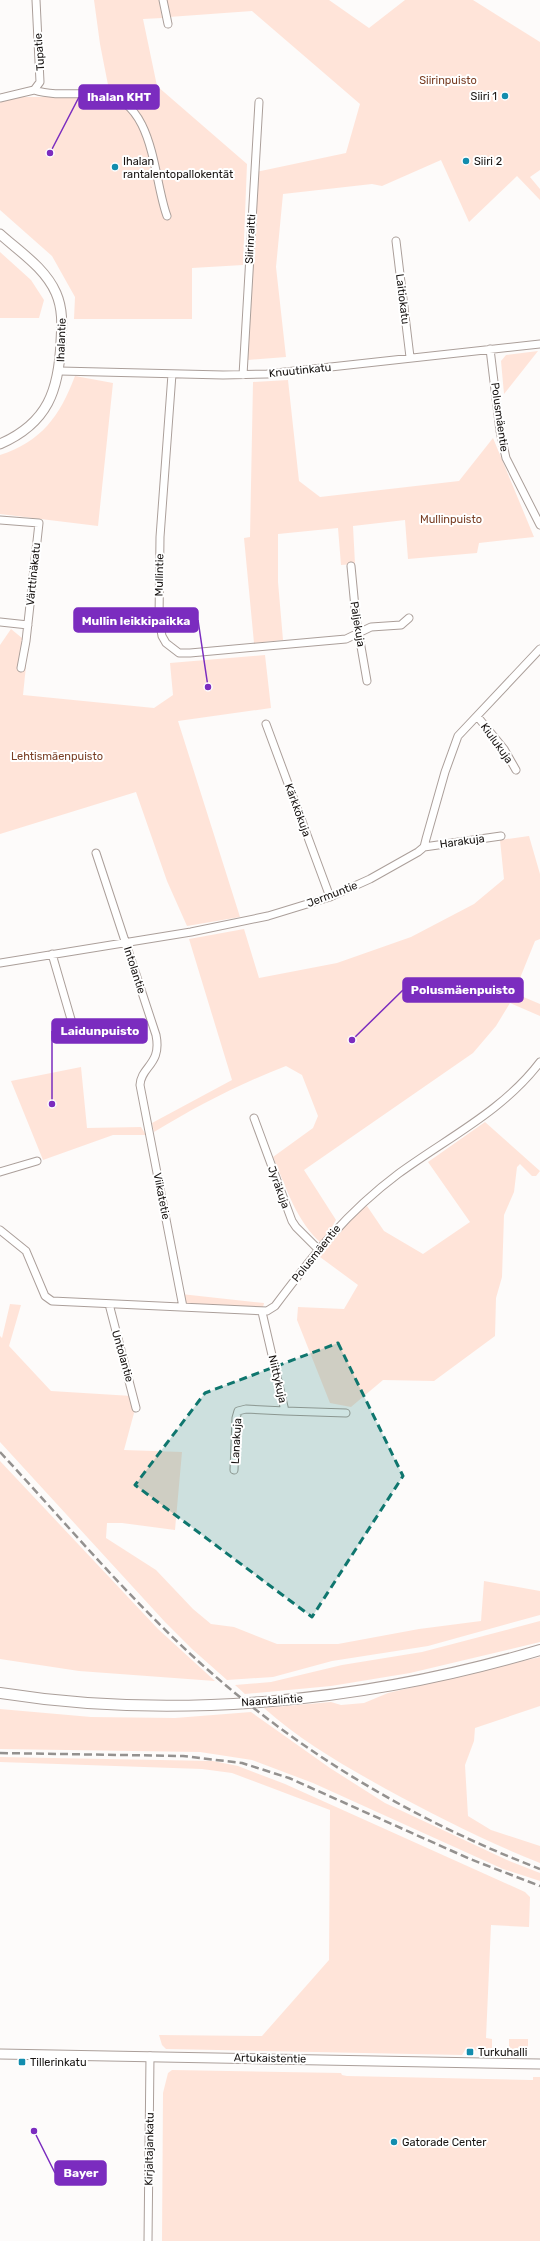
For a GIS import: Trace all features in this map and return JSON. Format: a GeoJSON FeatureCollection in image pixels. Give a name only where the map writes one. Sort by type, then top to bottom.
{"type":"FeatureCollection","features":[{"type":"Feature","properties":{"kind":"main road","name":"Naantalintie"},"geometry":{"type":"LineString","coordinates":[[0,1693],[64,1700],[128,1704],[174,1704],[269,1700],[352,1692],[394,1685],[466,1670],[540,1650]]}},
{"type":"Feature","properties":{"kind":"street","name":"Tupatie"},"geometry":{"type":"LineString","coordinates":[[34,90],[40,82],[41,76],[36,0]]}},
{"type":"Feature","properties":{"kind":"street"},"geometry":{"type":"LineString","coordinates":[[163,0],[168,24]]}},
{"type":"Feature","properties":{"kind":"street"},"geometry":{"type":"LineString","coordinates":[[0,98],[34,90],[69,94],[103,94],[123,103],[135,114],[143,125],[152,154],[163,205],[167,216]]}},
{"type":"Feature","properties":{"kind":"street","name":"Siirinraitti"},"geometry":{"type":"LineString","coordinates":[[243,375],[259,102]]}},
{"type":"Feature","properties":{"kind":"street","name":"Ihalantie"},"geometry":{"type":"LineString","coordinates":[[0,234],[44,274],[57,294],[62,313],[60,371],[53,394],[39,416],[22,431],[0,444]]}},
{"type":"Feature","properties":{"kind":"street","name":"Laitiokatu"},"geometry":{"type":"LineString","coordinates":[[396,241],[410,357]]}},
{"type":"Feature","properties":{"kind":"street","name":"Knuutinkatu"},"geometry":{"type":"LineString","coordinates":[[60,371],[243,375],[540,344]]}},
{"type":"Feature","properties":{"kind":"street","name":"Polusmäentie"},"geometry":{"type":"LineString","coordinates":[[490,349],[500,431],[506,458],[540,525]]}},
{"type":"Feature","properties":{"kind":"street","name":"Mullintie"},"geometry":{"type":"LineString","coordinates":[[172,374],[158,576],[160,628],[166,644],[179,653],[190,653],[346,639],[372,627],[401,625],[409,618]]}},
{"type":"Feature","properties":{"kind":"street","name":"Värttinäkatu"},"geometry":{"type":"LineString","coordinates":[[0,520],[39,523],[28,625],[21,668]]}},
{"type":"Feature","properties":{"kind":"street","name":"Paljekuja"},"geometry":{"type":"LineString","coordinates":[[351,566],[354,603],[367,681]]}},
{"type":"Feature","properties":{"kind":"street"},"geometry":{"type":"LineString","coordinates":[[0,622],[28,625]]}},
{"type":"Feature","properties":{"kind":"street"},"geometry":{"type":"LineString","coordinates":[[424,846],[455,743],[464,728],[540,649]]}},
{"type":"Feature","properties":{"kind":"street","name":"Kiulukuja"},"geometry":{"type":"LineString","coordinates":[[477,716],[504,749],[516,770]]}},
{"type":"Feature","properties":{"kind":"street","name":"Kärkkökuja"},"geometry":{"type":"LineString","coordinates":[[266,724],[330,897]]}},
{"type":"Feature","properties":{"kind":"street","name":"Harakuja"},"geometry":{"type":"LineString","coordinates":[[424,846],[501,836]]}},
{"type":"Feature","properties":{"kind":"street","name":"Jermuntie"},"geometry":{"type":"LineString","coordinates":[[0,963],[241,923],[330,897],[370,879],[418,852],[424,846]]}},
{"type":"Feature","properties":{"kind":"street","name":"Intolantie"},"geometry":{"type":"LineString","coordinates":[[96,853],[158,1041],[155,1059],[142,1077],[140,1085]]}},
{"type":"Feature","properties":{"kind":"street"},"geometry":{"type":"LineString","coordinates":[[52,954],[76,1033]]}},
{"type":"Feature","properties":{"kind":"street","name":"Polusmäentie"},"geometry":{"type":"LineString","coordinates":[[262,1312],[275,1306],[318,1249],[338,1226],[368,1197],[398,1174],[508,1098],[540,1062]]}},
{"type":"Feature","properties":{"kind":"street","name":"Viikatetie"},"geometry":{"type":"LineString","coordinates":[[140,1085],[183,1307]]}},
{"type":"Feature","properties":{"kind":"street","name":"Jyräkuja"},"geometry":{"type":"LineString","coordinates":[[254,1118],[292,1221],[300,1232],[318,1249]]}},
{"type":"Feature","properties":{"kind":"street"},"geometry":{"type":"LineString","coordinates":[[0,1172],[37,1161]]}},
{"type":"Feature","properties":{"kind":"street"},"geometry":{"type":"LineString","coordinates":[[0,1230],[26,1251],[47,1299],[109,1304],[262,1312]]}},
{"type":"Feature","properties":{"kind":"street","name":"Untolantie"},"geometry":{"type":"LineString","coordinates":[[109,1304],[136,1408]]}},
{"type":"Feature","properties":{"kind":"street","name":"Niittykuja"},"geometry":{"type":"LineString","coordinates":[[262,1312],[285,1411],[346,1413]]}},
{"type":"Feature","properties":{"kind":"street","name":"Lanakuja"},"geometry":{"type":"LineString","coordinates":[[234,1470],[236,1418],[238,1411],[246,1409],[285,1411]]}},
{"type":"Feature","properties":{"kind":"street","name":"Artukaistentie"},"geometry":{"type":"LineString","coordinates":[[0,2054],[540,2064]]}},
{"type":"Feature","properties":{"kind":"street","name":"Kirjaltajankatu"},"geometry":{"type":"LineString","coordinates":[[148,2241],[150,2056]]}},
{"type":"Feature","properties":{"kind":"highlighted area"},"geometry":{"type":"Polygon","coordinates":[[[338,1343],[403,1476],[312,1617],[135,1485],[205,1393],[338,1343]]]}},
{"type":"Feature","properties":{"kind":"green space"},"geometry":{"type":"Polygon","coordinates":[[[94,0],[159,0],[162,18],[143,19],[157,86],[247,164],[243,265],[192,268],[192,319],[74,319],[75,297],[52,256],[0,210],[0,101],[17,97],[102,97],[109,90],[100,44],[94,0]]]}},
{"type":"Feature","properties":{"kind":"green space","name":"Siirinpuisto"},"geometry":{"type":"Polygon","coordinates":[[[166,0],[329,0],[369,28],[405,0],[473,0],[540,42],[540,170],[530,177],[540,189],[540,200],[517,176],[469,222],[441,160],[382,186],[372,184],[283,194],[276,267],[286,357],[248,360],[256,172],[346,153],[360,104],[252,11],[169,17],[166,0]]]}},
{"type":"Feature","properties":{"kind":"green space"},"geometry":{"type":"Polygon","coordinates":[[[0,252],[31,280],[44,300],[39,318],[0,318],[0,252]]]}},
{"type":"Feature","properties":{"kind":"green space"},"geometry":{"type":"Polygon","coordinates":[[[538,351],[504,394],[501,361],[506,355],[538,351]]]}},
{"type":"Feature","properties":{"kind":"green space"},"geometry":{"type":"Polygon","coordinates":[[[75,376],[113,383],[98,526],[0,514],[0,455],[27,443],[47,426],[63,403],[75,376]]]}},
{"type":"Feature","properties":{"kind":"green space","name":"Mullinpuisto"},"geometry":{"type":"Polygon","coordinates":[[[288,380],[299,481],[320,497],[459,481],[493,438],[534,537],[479,543],[477,553],[408,559],[405,520],[353,526],[355,564],[341,565],[338,528],[278,534],[278,582],[283,640],[254,643],[244,538],[250,537],[253,382],[288,380]]]}},
{"type":"Feature","properties":{"kind":"green space","name":"Lehtismäenpuisto"},"geometry":{"type":"Polygon","coordinates":[[[11,629],[22,638],[19,665],[26,666],[23,695],[154,708],[173,695],[170,663],[265,655],[271,708],[178,721],[240,917],[187,926],[167,881],[136,792],[0,834],[0,645],[11,629]]]}},
{"type":"Feature","properties":{"kind":"green space"},"geometry":{"type":"Polygon","coordinates":[[[529,836],[540,874],[540,939],[535,941],[514,993],[540,1004],[540,1016],[510,1003],[496,1026],[473,1053],[304,1170],[336,1220],[322,1244],[305,1225],[299,1215],[273,1157],[313,1128],[318,1116],[302,1075],[286,1066],[218,1096],[154,1132],[152,1123],[232,1080],[189,939],[244,929],[259,978],[337,963],[411,937],[474,904],[504,879],[500,840],[529,836]]]}},
{"type":"Feature","properties":{"kind":"green space"},"geometry":{"type":"Polygon","coordinates":[[[81,1067],[87,1128],[141,1127],[146,1135],[113,1135],[43,1160],[11,1081],[81,1067]]]}},
{"type":"Feature","properties":{"kind":"green space"},"geometry":{"type":"Polygon","coordinates":[[[485,1122],[540,1171],[536,1176],[532,1176],[520,1164],[517,1167],[514,1192],[504,1215],[502,1277],[496,1298],[495,1336],[434,1381],[383,1380],[351,1407],[330,1403],[297,1320],[298,1307],[344,1309],[358,1285],[320,1257],[338,1226],[350,1215],[367,1206],[384,1231],[423,1254],[470,1222],[428,1162],[485,1122]]]}},
{"type":"Feature","properties":{"kind":"green space"},"geometry":{"type":"Polygon","coordinates":[[[181,1294],[264,1303],[262,1312],[183,1307],[181,1294]]]}},
{"type":"Feature","properties":{"kind":"green space"},"geometry":{"type":"Polygon","coordinates":[[[10,1304],[21,1305],[9,1346],[51,1391],[132,1396],[134,1413],[124,1450],[182,1452],[175,1530],[122,1523],[107,1523],[106,1538],[156,1570],[193,1609],[211,1624],[234,1627],[277,1644],[338,1644],[419,1629],[481,1621],[484,1581],[540,1591],[540,1615],[428,1646],[332,1661],[273,1677],[227,1680],[192,1649],[165,1622],[0,1442],[0,1336],[2,1338],[10,1304]]]}},
{"type":"Feature","properties":{"kind":"green space"},"geometry":{"type":"Polygon","coordinates":[[[0,1461],[158,1629],[215,1681],[79,1671],[0,1659],[0,1461]]]}},
{"type":"Feature","properties":{"kind":"green space"},"geometry":{"type":"Polygon","coordinates":[[[540,1621],[540,1642],[410,1673],[331,1686],[245,1694],[235,1685],[271,1682],[342,1665],[422,1652],[540,1621]]]}},
{"type":"Feature","properties":{"kind":"green space"},"geometry":{"type":"Polygon","coordinates":[[[540,1657],[540,1706],[475,1728],[474,1741],[465,1765],[468,1816],[491,1830],[540,1846],[540,1863],[462,1828],[386,1789],[338,1762],[308,1742],[264,1708],[331,1702],[341,1705],[364,1703],[388,1693],[540,1657]]]}},
{"type":"Feature","properties":{"kind":"green space"},"geometry":{"type":"Polygon","coordinates":[[[0,1709],[91,1717],[175,1718],[251,1712],[330,1768],[385,1803],[507,1860],[540,1873],[540,1881],[503,1869],[313,1783],[252,1760],[200,1752],[0,1749],[0,1709]]]}},
{"type":"Feature","properties":{"kind":"green space"},"geometry":{"type":"Polygon","coordinates":[[[0,1757],[213,1761],[238,1766],[285,1784],[525,1892],[530,1897],[529,1927],[491,1925],[486,2038],[492,2039],[492,2051],[465,2050],[462,2055],[166,2049],[162,2045],[159,2035],[262,2036],[329,1960],[330,1810],[232,1773],[202,1769],[0,1762],[0,1757]]]}},
{"type":"Feature","properties":{"kind":"green space"},"geometry":{"type":"Polygon","coordinates":[[[509,2039],[528,2039],[528,2051],[509,2050],[509,2039]]]}},
{"type":"Feature","properties":{"kind":"green space","name":"Gatorade Center"},"geometry":{"type":"Polygon","coordinates":[[[172,2070],[341,2073],[342,2075],[347,2076],[531,2080],[533,2080],[533,2077],[540,2077],[540,2241],[162,2241],[163,2093],[168,2073],[172,2070]]]}},
{"type":"Feature","properties":{"kind":"railway"},"geometry":{"type":"LineString","coordinates":[[0,1452],[139,1604],[198,1661],[264,1716],[301,1743],[377,1792],[457,1834],[540,1869]]}},
{"type":"Feature","properties":{"kind":"railway"},"geometry":{"type":"LineString","coordinates":[[0,1753],[183,1756],[242,1763],[289,1778],[470,1859],[540,1886]]}},
{"type":"Feature","properties":{"kind":"place","name":"Siiri 1"},"geometry":{"type":"Point","coordinates":[505,96]}},
{"type":"Feature","properties":{"kind":"place","name":"Ihalan KHT"},"geometry":{"type":"Point","coordinates":[50,153]}},
{"type":"Feature","properties":{"kind":"place","name":"Siiri 2"},"geometry":{"type":"Point","coordinates":[466,161]}},
{"type":"Feature","properties":{"kind":"place","name":"Ihalan rantalentopallokentät"},"geometry":{"type":"Point","coordinates":[115,167]}},
{"type":"Feature","properties":{"kind":"place","name":"Mullin leikkipaikka"},"geometry":{"type":"Point","coordinates":[208,687]}},
{"type":"Feature","properties":{"kind":"place","name":"Polusmäenpuisto"},"geometry":{"type":"Point","coordinates":[352,1040]}},
{"type":"Feature","properties":{"kind":"place","name":"Laidunpuisto"},"geometry":{"type":"Point","coordinates":[52,1104]}},
{"type":"Feature","properties":{"kind":"place","name":"Turkuhalli"},"geometry":{"type":"Point","coordinates":[470,2052]}},
{"type":"Feature","properties":{"kind":"place","name":"Tillerinkatu"},"geometry":{"type":"Point","coordinates":[22,2062]}},
{"type":"Feature","properties":{"kind":"place","name":"Bayer"},"geometry":{"type":"Point","coordinates":[34,2131]}},
{"type":"Feature","properties":{"kind":"place","name":"Gatorade Center"},"geometry":{"type":"Point","coordinates":[394,2142]}}]}
